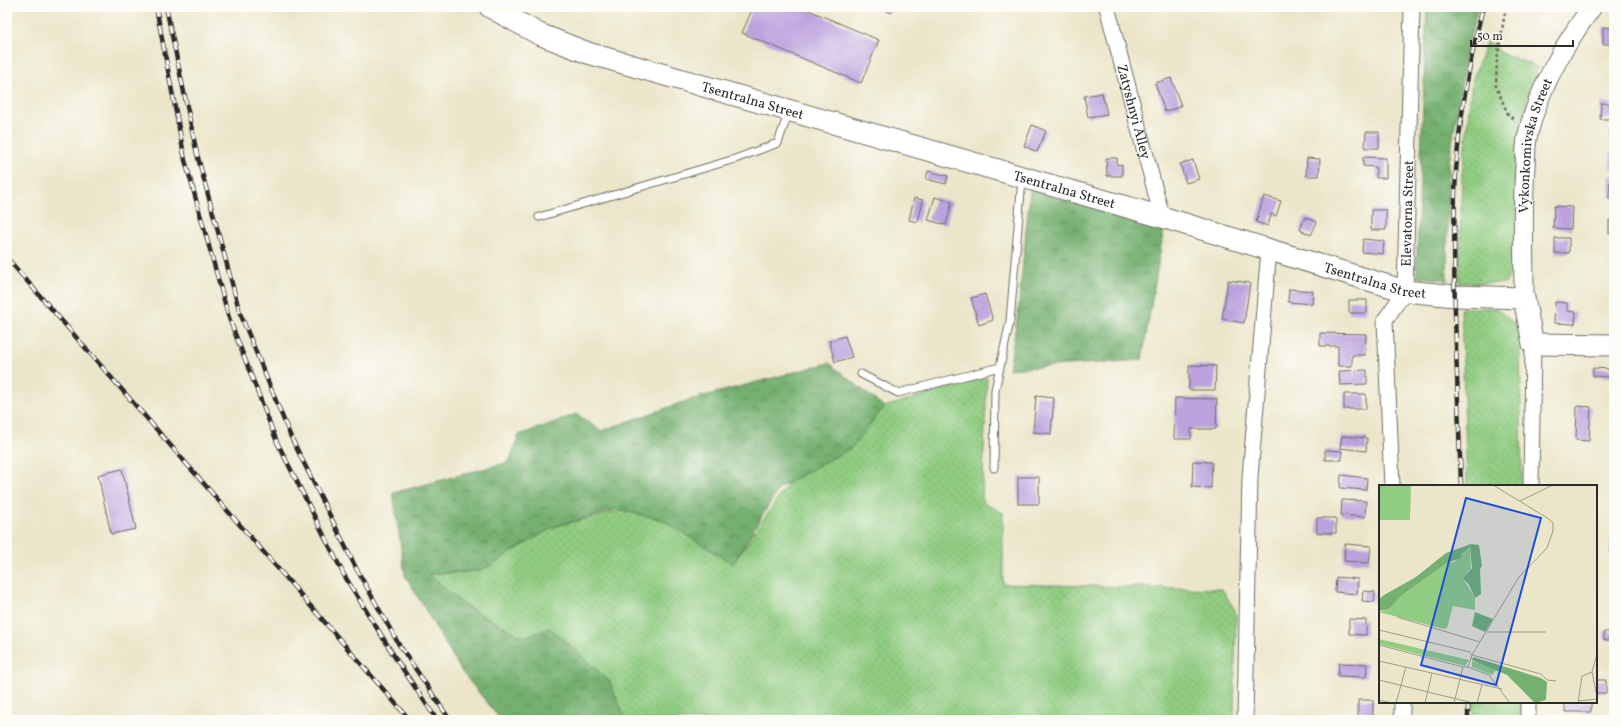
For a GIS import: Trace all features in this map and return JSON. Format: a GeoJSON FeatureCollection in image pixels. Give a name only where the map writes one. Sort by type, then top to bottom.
{"type":"FeatureCollection","features":[{"type":"Feature","properties":{"kind":"main road","name":"Tsentralna Street"},"geometry":{"type":"LineString","coordinates":[[490,7],[539,34],[588,53],[1162,217],[1405,291],[1455,296],[1524,298]]}},
{"type":"Feature","properties":{"kind":"main road"},"geometry":{"type":"LineString","coordinates":[[1524,298],[1533,344],[1614,345]]}},
{"type":"Feature","properties":{"kind":"street","name":"Zatyshnyi Alley"},"geometry":{"type":"LineString","coordinates":[[1107,7],[1162,217]]}},
{"type":"Feature","properties":{"kind":"street","name":"Elevatorna Street"},"geometry":{"type":"LineString","coordinates":[[1405,291],[1412,7]]}},
{"type":"Feature","properties":{"kind":"street","name":"Vykonkomivska Street"},"geometry":{"type":"LineString","coordinates":[[1524,298],[1524,184],[1527,135],[1534,111],[1543,90],[1563,51],[1592,7]]}},
{"type":"Feature","properties":{"kind":"street"},"geometry":{"type":"LineString","coordinates":[[1246,720],[1250,477],[1269,249]]}},
{"type":"Feature","properties":{"kind":"street"},"geometry":{"type":"LineString","coordinates":[[1392,485],[1385,320],[1405,291]]}},
{"type":"Feature","properties":{"kind":"street"},"geometry":{"type":"LineString","coordinates":[[1531,485],[1533,344]]}},
{"type":"Feature","properties":{"kind":"street"},"geometry":{"type":"LineString","coordinates":[[1402,703],[1402,720]]}},
{"type":"Feature","properties":{"kind":"street"},"geometry":{"type":"LineString","coordinates":[[1528,703],[1528,720]]}},
{"type":"Feature","properties":{"kind":"lane"},"geometry":{"type":"LineString","coordinates":[[539,218],[735,159],[778,143],[789,111]]}},
{"type":"Feature","properties":{"kind":"lane"},"geometry":{"type":"LineString","coordinates":[[994,468],[995,390],[1010,321],[1022,177]]}},
{"type":"Feature","properties":{"kind":"lane"},"geometry":{"type":"LineString","coordinates":[[861,374],[898,393],[1000,367]]}},
{"type":"Feature","properties":{"kind":"path"},"geometry":{"type":"LineString","coordinates":[[1506,7],[1497,59],[1496,86],[1508,114],[1527,135]]}},
{"type":"Feature","properties":{"kind":"green space"},"geometry":{"type":"Polygon","coordinates":[[[1427,7],[1478,7],[1467,48],[1449,163],[1447,280],[1416,277],[1427,7]]]}},
{"type":"Feature","properties":{"kind":"green space"},"geometry":{"type":"Polygon","coordinates":[[[1487,40],[1503,54],[1538,67],[1527,101],[1517,150],[1516,266],[1505,283],[1460,283],[1462,175],[1472,81],[1487,40]]]}},
{"type":"Feature","properties":{"kind":"green space"},"geometry":{"type":"Polygon","coordinates":[[[1030,190],[1164,229],[1142,360],[1009,369],[1018,313],[1030,190]]]}},
{"type":"Feature","properties":{"kind":"green space"},"geometry":{"type":"Polygon","coordinates":[[[1461,308],[1496,308],[1520,329],[1522,485],[1467,485],[1461,308]]]}},
{"type":"Feature","properties":{"kind":"green space"},"geometry":{"type":"Polygon","coordinates":[[[829,363],[884,407],[852,447],[779,488],[733,564],[663,520],[617,509],[553,527],[481,571],[428,574],[465,606],[523,637],[550,628],[609,681],[626,720],[501,720],[462,672],[405,575],[393,493],[509,462],[519,435],[577,414],[601,431],[689,400],[829,363]]]}},
{"type":"Feature","properties":{"kind":"green space"},"geometry":{"type":"Polygon","coordinates":[[[987,377],[982,502],[1003,513],[1003,584],[1222,589],[1236,612],[1234,720],[626,720],[609,681],[465,606],[428,574],[481,571],[553,527],[622,510],[663,520],[733,564],[789,482],[852,447],[884,407],[987,377]]]}},
{"type":"Feature","properties":{"kind":"green space"},"geometry":{"type":"Polygon","coordinates":[[[1473,703],[1525,703],[1525,720],[1473,720],[1473,703]]]}},
{"type":"Feature","properties":{"kind":"building"},"geometry":{"type":"Polygon","coordinates":[[[753,7],[801,7],[879,40],[861,83],[742,33],[753,7]]]}},
{"type":"Feature","properties":{"kind":"building"},"geometry":{"type":"Polygon","coordinates":[[[879,7],[894,7],[891,13],[879,7]]]}},
{"type":"Feature","properties":{"kind":"building"},"geometry":{"type":"Polygon","coordinates":[[[1603,27],[1614,28],[1614,44],[1603,44],[1603,27]]]}},
{"type":"Feature","properties":{"kind":"building"},"geometry":{"type":"Polygon","coordinates":[[[1171,78],[1181,106],[1165,112],[1155,83],[1171,78]]]}},
{"type":"Feature","properties":{"kind":"building"},"geometry":{"type":"Polygon","coordinates":[[[1102,93],[1107,114],[1088,117],[1084,96],[1102,93]]]}},
{"type":"Feature","properties":{"kind":"building"},"geometry":{"type":"Polygon","coordinates":[[[1601,103],[1614,104],[1614,119],[1600,119],[1601,103]]]}},
{"type":"Feature","properties":{"kind":"building"},"geometry":{"type":"Polygon","coordinates":[[[1032,125],[1046,131],[1037,152],[1024,146],[1032,125]]]}},
{"type":"Feature","properties":{"kind":"building"},"geometry":{"type":"Polygon","coordinates":[[[1610,131],[1614,131],[1614,143],[1610,143],[1610,131]]]}},
{"type":"Feature","properties":{"kind":"building"},"geometry":{"type":"Polygon","coordinates":[[[1366,132],[1379,132],[1379,148],[1365,148],[1366,132]]]}},
{"type":"Feature","properties":{"kind":"building"},"geometry":{"type":"Polygon","coordinates":[[[1611,152],[1614,152],[1614,169],[1610,169],[1611,152]]]}},
{"type":"Feature","properties":{"kind":"building"},"geometry":{"type":"Polygon","coordinates":[[[1363,157],[1386,158],[1386,178],[1376,178],[1376,167],[1363,166],[1363,157]]]}},
{"type":"Feature","properties":{"kind":"building"},"geometry":{"type":"Polygon","coordinates":[[[1106,158],[1117,158],[1117,165],[1122,165],[1122,176],[1107,176],[1106,158]]]}},
{"type":"Feature","properties":{"kind":"building"},"geometry":{"type":"Polygon","coordinates":[[[1307,158],[1320,159],[1319,176],[1306,176],[1307,158]]]}},
{"type":"Feature","properties":{"kind":"building"},"geometry":{"type":"Polygon","coordinates":[[[1193,160],[1199,179],[1186,183],[1180,164],[1193,160]]]}},
{"type":"Feature","properties":{"kind":"building"},"geometry":{"type":"Polygon","coordinates":[[[928,171],[948,176],[946,184],[926,179],[928,171]]]}},
{"type":"Feature","properties":{"kind":"building"},"geometry":{"type":"Polygon","coordinates":[[[1610,175],[1614,175],[1614,199],[1609,198],[1610,175]]]}},
{"type":"Feature","properties":{"kind":"building"},"geometry":{"type":"Polygon","coordinates":[[[1264,196],[1281,201],[1276,216],[1271,214],[1268,226],[1256,222],[1264,196]]]}},
{"type":"Feature","properties":{"kind":"building"},"geometry":{"type":"Polygon","coordinates":[[[935,197],[952,202],[946,225],[928,220],[935,197]]]}},
{"type":"Feature","properties":{"kind":"building"},"geometry":{"type":"Polygon","coordinates":[[[914,198],[923,200],[918,222],[909,220],[914,198]]]}},
{"type":"Feature","properties":{"kind":"building"},"geometry":{"type":"Polygon","coordinates":[[[1554,206],[1572,207],[1571,229],[1553,228],[1554,206]]]}},
{"type":"Feature","properties":{"kind":"building"},"geometry":{"type":"Polygon","coordinates":[[[1371,210],[1386,210],[1386,230],[1371,230],[1371,210]]]}},
{"type":"Feature","properties":{"kind":"building"},"geometry":{"type":"Polygon","coordinates":[[[1305,217],[1317,222],[1311,235],[1300,230],[1305,217]]]}},
{"type":"Feature","properties":{"kind":"building"},"geometry":{"type":"Polygon","coordinates":[[[1609,220],[1614,220],[1614,234],[1609,234],[1609,220]]]}},
{"type":"Feature","properties":{"kind":"building"},"geometry":{"type":"Polygon","coordinates":[[[1555,238],[1569,238],[1569,253],[1555,253],[1555,238]]]}},
{"type":"Feature","properties":{"kind":"building"},"geometry":{"type":"Polygon","coordinates":[[[1363,239],[1384,241],[1383,254],[1362,252],[1363,239]]]}},
{"type":"Feature","properties":{"kind":"building"},"geometry":{"type":"Polygon","coordinates":[[[1228,280],[1250,283],[1244,323],[1222,319],[1228,280]]]}},
{"type":"Feature","properties":{"kind":"building"},"geometry":{"type":"Polygon","coordinates":[[[1289,289],[1313,291],[1312,304],[1288,302],[1289,289]]]}},
{"type":"Feature","properties":{"kind":"building"},"geometry":{"type":"Polygon","coordinates":[[[985,294],[993,320],[979,325],[971,298],[985,294]]]}},
{"type":"Feature","properties":{"kind":"building"},"geometry":{"type":"Polygon","coordinates":[[[1349,300],[1367,300],[1367,313],[1349,313],[1349,300]]]}},
{"type":"Feature","properties":{"kind":"building"},"geometry":{"type":"Polygon","coordinates":[[[1555,302],[1567,303],[1567,311],[1576,312],[1575,324],[1554,323],[1555,302]]]}},
{"type":"Feature","properties":{"kind":"building"},"geometry":{"type":"Polygon","coordinates":[[[1320,333],[1366,334],[1365,355],[1352,355],[1352,366],[1338,366],[1338,346],[1320,346],[1320,333]]]}},
{"type":"Feature","properties":{"kind":"building"},"geometry":{"type":"Polygon","coordinates":[[[845,336],[852,357],[835,362],[829,341],[845,336]]]}},
{"type":"Feature","properties":{"kind":"building"},"geometry":{"type":"Polygon","coordinates":[[[1189,365],[1216,366],[1215,390],[1189,390],[1189,365]]]}},
{"type":"Feature","properties":{"kind":"building"},"geometry":{"type":"Polygon","coordinates":[[[1593,368],[1612,369],[1611,377],[1593,376],[1593,368]]]}},
{"type":"Feature","properties":{"kind":"building"},"geometry":{"type":"Polygon","coordinates":[[[1367,370],[1367,384],[1340,385],[1339,371],[1367,370]]]}},
{"type":"Feature","properties":{"kind":"building"},"geometry":{"type":"Polygon","coordinates":[[[1344,394],[1366,394],[1366,409],[1344,409],[1344,394]]]}},
{"type":"Feature","properties":{"kind":"building"},"geometry":{"type":"Polygon","coordinates":[[[1036,396],[1054,398],[1051,434],[1033,432],[1036,396]]]}},
{"type":"Feature","properties":{"kind":"building"},"geometry":{"type":"Polygon","coordinates":[[[1175,398],[1217,399],[1216,429],[1191,429],[1191,439],[1174,439],[1175,398]]]}},
{"type":"Feature","properties":{"kind":"building"},"geometry":{"type":"Polygon","coordinates":[[[1577,406],[1591,407],[1589,441],[1576,440],[1577,406]]]}},
{"type":"Feature","properties":{"kind":"building"},"geometry":{"type":"Polygon","coordinates":[[[1342,436],[1367,438],[1366,451],[1340,448],[1342,436]]]}},
{"type":"Feature","properties":{"kind":"building"},"geometry":{"type":"Polygon","coordinates":[[[1325,450],[1342,451],[1342,460],[1325,460],[1325,450]]]}},
{"type":"Feature","properties":{"kind":"building"},"geometry":{"type":"Polygon","coordinates":[[[1193,461],[1212,462],[1211,488],[1192,487],[1193,461]]]}},
{"type":"Feature","properties":{"kind":"building"},"geometry":{"type":"Polygon","coordinates":[[[122,469],[136,529],[111,534],[98,475],[122,469]]]}},
{"type":"Feature","properties":{"kind":"building"},"geometry":{"type":"Polygon","coordinates":[[[1341,475],[1367,478],[1366,490],[1340,488],[1341,475]]]}},
{"type":"Feature","properties":{"kind":"building"},"geometry":{"type":"Polygon","coordinates":[[[1018,477],[1039,477],[1039,504],[1018,504],[1018,477]]]}},
{"type":"Feature","properties":{"kind":"building"},"geometry":{"type":"Polygon","coordinates":[[[1342,500],[1366,501],[1365,517],[1341,515],[1342,500]]]}},
{"type":"Feature","properties":{"kind":"building"},"geometry":{"type":"Polygon","coordinates":[[[1317,518],[1336,518],[1336,533],[1317,533],[1317,518]]]}},
{"type":"Feature","properties":{"kind":"building"},"geometry":{"type":"Polygon","coordinates":[[[1611,538],[1614,538],[1614,555],[1610,555],[1611,538]]]}},
{"type":"Feature","properties":{"kind":"building"},"geometry":{"type":"Polygon","coordinates":[[[1345,544],[1371,546],[1369,563],[1344,561],[1345,544]]]}},
{"type":"Feature","properties":{"kind":"building"},"geometry":{"type":"Polygon","coordinates":[[[1336,577],[1358,579],[1357,594],[1335,592],[1336,577]]]}},
{"type":"Feature","properties":{"kind":"building"},"geometry":{"type":"Polygon","coordinates":[[[1363,591],[1375,592],[1374,602],[1362,601],[1363,591]]]}},
{"type":"Feature","properties":{"kind":"building"},"geometry":{"type":"Polygon","coordinates":[[[1349,619],[1366,620],[1366,635],[1349,634],[1349,619]]]}},
{"type":"Feature","properties":{"kind":"building"},"geometry":{"type":"Polygon","coordinates":[[[1604,632],[1614,632],[1614,640],[1604,640],[1604,632]]]}},
{"type":"Feature","properties":{"kind":"building"},"geometry":{"type":"Polygon","coordinates":[[[1339,663],[1367,664],[1366,677],[1338,676],[1339,663]]]}},
{"type":"Feature","properties":{"kind":"building"},"geometry":{"type":"Polygon","coordinates":[[[1597,680],[1606,680],[1606,693],[1597,693],[1597,680]]]}},
{"type":"Feature","properties":{"kind":"building"},"geometry":{"type":"Polygon","coordinates":[[[1358,700],[1373,700],[1373,718],[1358,717],[1358,700]]]}},
{"type":"Feature","properties":{"kind":"building"},"geometry":{"type":"Polygon","coordinates":[[[1565,703],[1591,703],[1591,712],[1565,712],[1565,703]]]}},
{"type":"Feature","properties":{"kind":"building"},"geometry":{"type":"Polygon","coordinates":[[[1594,716],[1603,717],[1603,720],[1594,720],[1594,716]]]}},
{"type":"Feature","properties":{"kind":"railway"},"geometry":{"type":"LineString","coordinates":[[156,7],[185,160],[229,318],[277,442],[344,575],[396,659],[437,720]]}},
{"type":"Feature","properties":{"kind":"railway"},"geometry":{"type":"LineString","coordinates":[[166,7],[197,154],[240,313],[290,435],[356,568],[398,643],[450,720]]}},
{"type":"Feature","properties":{"kind":"railway"},"geometry":{"type":"LineString","coordinates":[[1461,485],[1455,302],[1454,229],[1456,169],[1464,99],[1483,7]]}},
{"type":"Feature","properties":{"kind":"railway"},"geometry":{"type":"LineString","coordinates":[[7,258],[410,720]]}},
{"type":"Feature","properties":{"kind":"railway"},"geometry":{"type":"LineString","coordinates":[[1468,703],[1468,720]]}}]}
